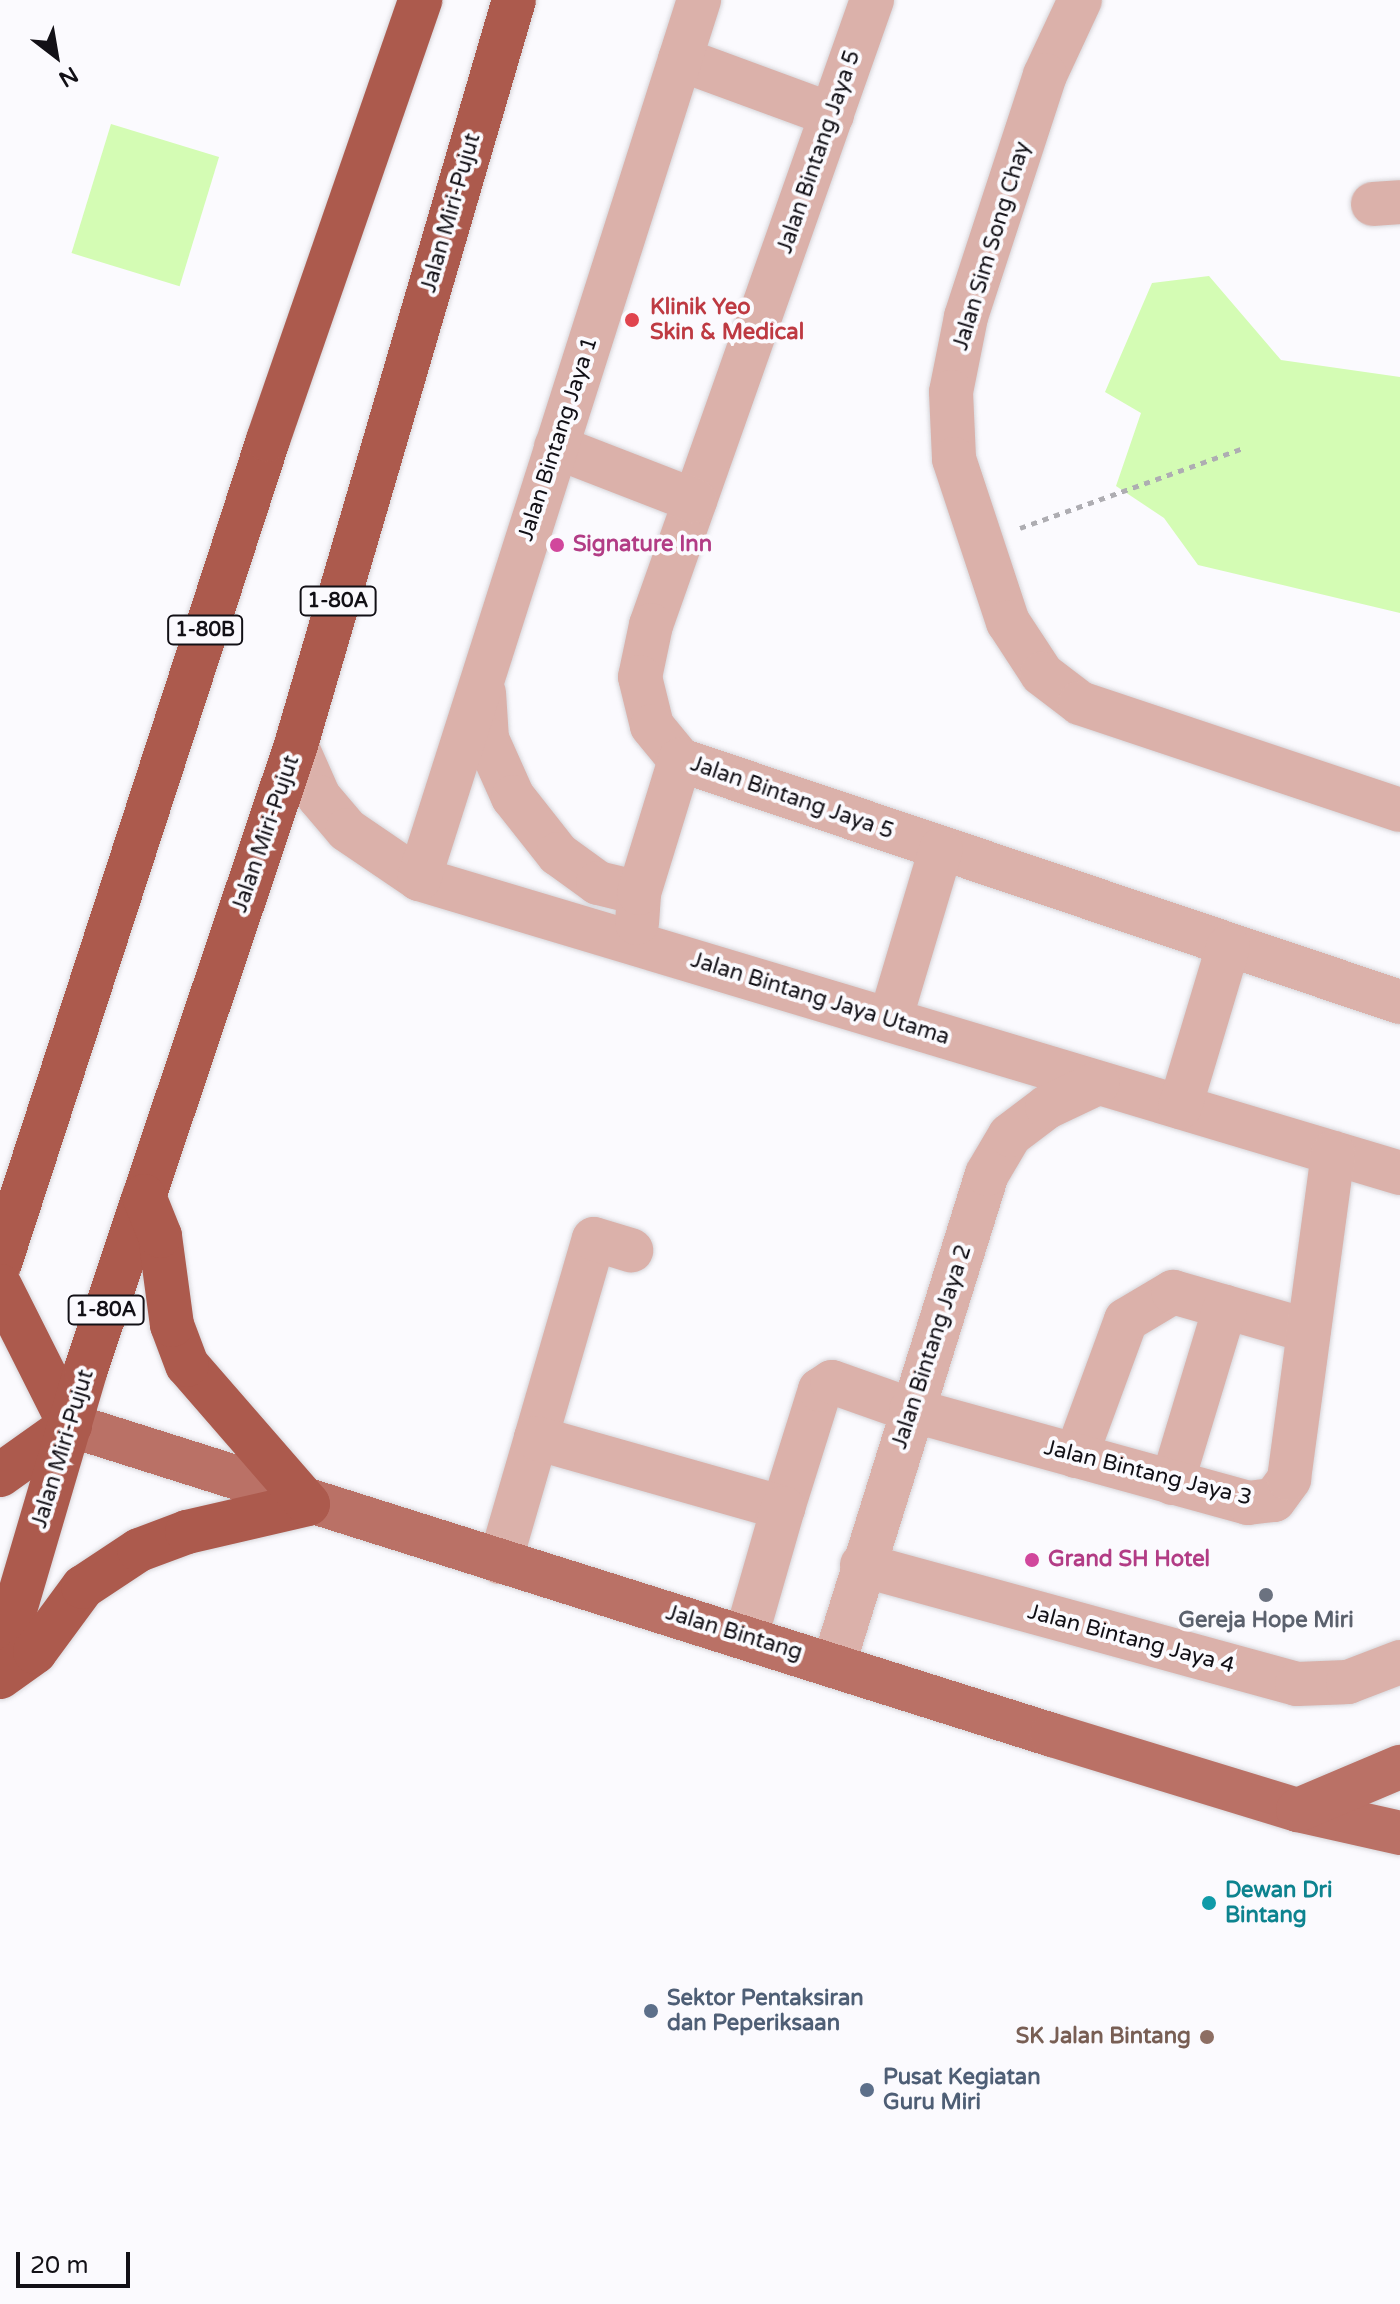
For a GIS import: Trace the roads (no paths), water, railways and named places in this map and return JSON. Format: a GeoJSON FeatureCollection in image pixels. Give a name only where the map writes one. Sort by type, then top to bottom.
{"type":"FeatureCollection","features":[{"type":"Feature","properties":{"kind":"highway","name":"1-80B"},"geometry":{"type":"LineString","coordinates":[[0,1263],[263,455],[420,0]]}},
{"type":"Feature","properties":{"kind":"highway","name":"Jalan Miri-Pujut"},"geometry":{"type":"LineString","coordinates":[[0,1661],[70,1425],[144,1196],[296,745],[514,0]]}},
{"type":"Feature","properties":{"kind":"highway"},"geometry":{"type":"LineString","coordinates":[[0,1677],[35,1652],[83,1587],[139,1550],[187,1532],[308,1504],[187,1365],[172,1325],[160,1236],[144,1196]]}},
{"type":"Feature","properties":{"kind":"highway"},"geometry":{"type":"LineString","coordinates":[[0,1286],[70,1425],[0,1475]]}},
{"type":"Feature","properties":{"kind":"main road","name":"Jalan Bintang"},"geometry":{"type":"LineString","coordinates":[[70,1425],[308,1504],[834,1663],[1298,1810],[1400,1833]]}},
{"type":"Feature","properties":{"kind":"main road"},"geometry":{"type":"LineString","coordinates":[[1298,1810],[1400,1767]]}},
{"type":"Feature","properties":{"kind":"street","name":"Jalan Bintang Jaya 1"},"geometry":{"type":"LineString","coordinates":[[419,879],[699,0]]}},
{"type":"Feature","properties":{"kind":"street","name":"Jalan Bintang Jaya 5"},"geometry":{"type":"LineString","coordinates":[[872,0],[651,625],[640,677],[652,726],[680,760],[1228,947],[1400,1002]]}},
{"type":"Feature","properties":{"kind":"street","name":"Jalan Sim Song Chay"},"geometry":{"type":"LineString","coordinates":[[1080,0],[1045,75],[966,317],[951,392],[954,459],[1008,622],[1042,674],[1080,703],[1400,810]]}},
{"type":"Feature","properties":{"kind":"street"},"geometry":{"type":"LineString","coordinates":[[680,59],[832,115]]}},
{"type":"Feature","properties":{"kind":"street"},"geometry":{"type":"LineString","coordinates":[[556,447],[695,501]]}},
{"type":"Feature","properties":{"kind":"street"},"geometry":{"type":"LineString","coordinates":[[483,676],[487,739],[513,797],[558,854],[598,883],[639,893]]}},
{"type":"Feature","properties":{"kind":"street","name":"Jalan Bintang Jaya Utama"},"geometry":{"type":"LineString","coordinates":[[296,745],[319,797],[347,830],[419,879],[1400,1173]]}},
{"type":"Feature","properties":{"kind":"street"},"geometry":{"type":"LineString","coordinates":[[636,944],[639,893],[680,760]]}},
{"type":"Feature","properties":{"kind":"street"},"geometry":{"type":"LineString","coordinates":[[890,1020],[941,849]]}},
{"type":"Feature","properties":{"kind":"street"},"geometry":{"type":"LineString","coordinates":[[1180,1107],[1228,947]]}},
{"type":"Feature","properties":{"kind":"street","name":"Jalan Bintang Jaya 2"},"geometry":{"type":"LineString","coordinates":[[834,1663],[862,1565],[987,1174],[1010,1135],[1047,1107],[1098,1083]]}},
{"type":"Feature","properties":{"kind":"street","name":"Jalan Bintang Jaya 3"},"geometry":{"type":"LineString","coordinates":[[783,1508],[820,1390],[832,1382],[911,1410],[1172,1483],[1248,1503],[1274,1500],[1289,1479],[1333,1153]]}},
{"type":"Feature","properties":{"kind":"street"},"geometry":{"type":"LineString","coordinates":[[500,1562],[594,1239],[631,1250]]}},
{"type":"Feature","properties":{"kind":"street"},"geometry":{"type":"LineString","coordinates":[[1076,1456],[1126,1320],[1173,1292],[1309,1331]]}},
{"type":"Feature","properties":{"kind":"street"},"geometry":{"type":"LineString","coordinates":[[1172,1483],[1225,1307]]}},
{"type":"Feature","properties":{"kind":"street"},"geometry":{"type":"LineString","coordinates":[[536,1438],[783,1508],[746,1637]]}},
{"type":"Feature","properties":{"kind":"street","name":"Jalan Bintang Jaya 4"},"geometry":{"type":"LineString","coordinates":[[862,1565],[1297,1684],[1348,1682],[1400,1662]]}},
{"type":"Feature","properties":{"kind":"place","name":"Klinik Yeo Skin & Medical"},"geometry":{"type":"Point","coordinates":[632,320]}},
{"type":"Feature","properties":{"kind":"place","name":"Signature Inn"},"geometry":{"type":"Point","coordinates":[557,545]}},
{"type":"Feature","properties":{"kind":"place","name":"Grand SH Hotel"},"geometry":{"type":"Point","coordinates":[1032,1560]}},
{"type":"Feature","properties":{"kind":"place","name":"Gereja Hope Miri"},"geometry":{"type":"Point","coordinates":[1266,1595]}},
{"type":"Feature","properties":{"kind":"place","name":"Dewan Dri Bintang"},"geometry":{"type":"Point","coordinates":[1209,1903]}},
{"type":"Feature","properties":{"kind":"place","name":"Sektor Pentaksiran dan Peperiksaan"},"geometry":{"type":"Point","coordinates":[651,2011]}},
{"type":"Feature","properties":{"kind":"place","name":"SK Jalan Bintang"},"geometry":{"type":"Point","coordinates":[1207,2037]}},
{"type":"Feature","properties":{"kind":"place","name":"Pusat Kegiatan Guru Miri"},"geometry":{"type":"Point","coordinates":[867,2090]}}]}
